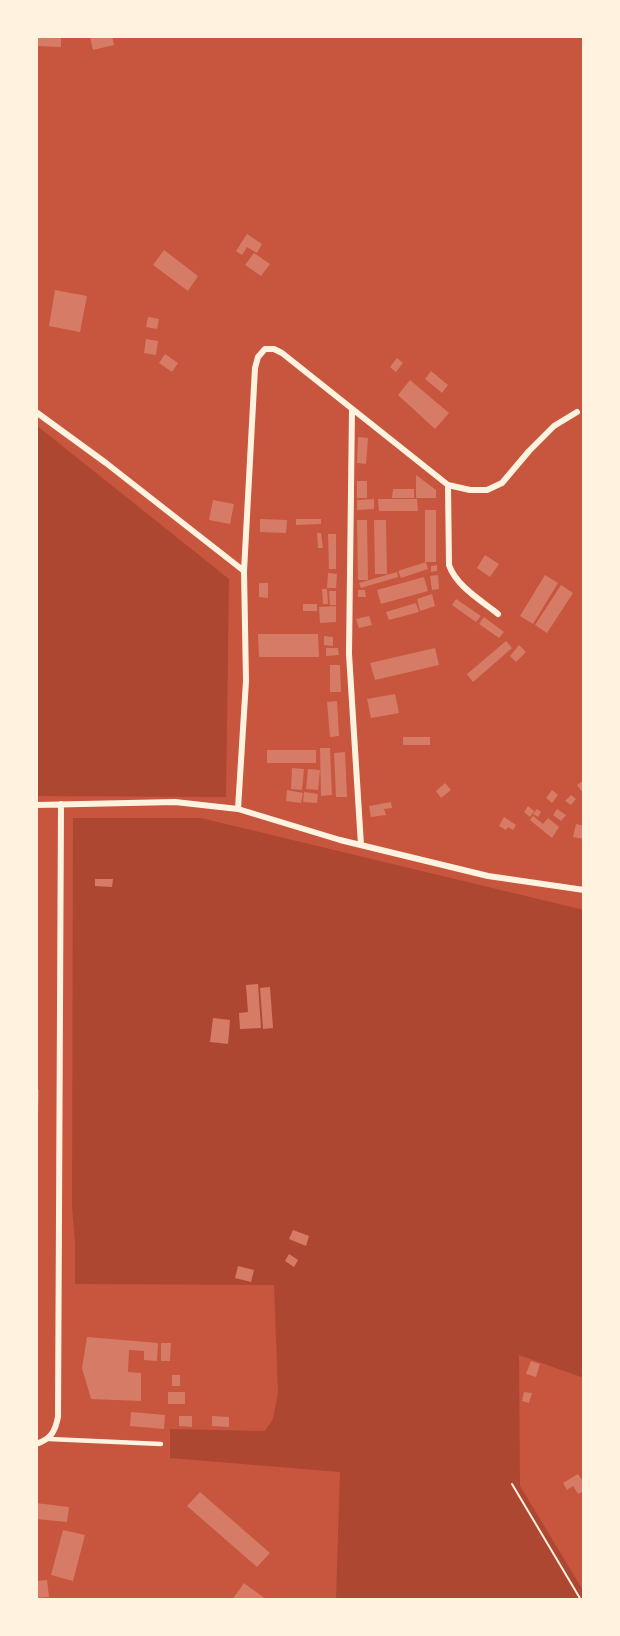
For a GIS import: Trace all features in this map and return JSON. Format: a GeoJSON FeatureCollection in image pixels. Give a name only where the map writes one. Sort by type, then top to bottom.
{"type":"FeatureCollection","features":[{"type":"Feature","properties":{"kind":"street"},"geometry":{"type":"LineString","coordinates":[[238,809],[246,681],[244,572],[255,368],[258,357],[265,349],[282,353],[447,485],[470,490],[487,490],[502,483],[554,426],[577,412]]}},
{"type":"Feature","properties":{"kind":"street"},"geometry":{"type":"LineString","coordinates":[[352,408],[349,654],[361,845]]}},
{"type":"Feature","properties":{"kind":"street"},"geometry":{"type":"LineString","coordinates":[[36,412],[106,463],[244,572]]}},
{"type":"Feature","properties":{"kind":"street"},"geometry":{"type":"LineString","coordinates":[[447,485],[451,573],[498,614]]}},
{"type":"Feature","properties":{"kind":"street"},"geometry":{"type":"LineString","coordinates":[[36,805],[175,802],[238,809],[361,845],[488,876],[584,890]]}},
{"type":"Feature","properties":{"kind":"street"},"geometry":{"type":"LineString","coordinates":[[36,1444],[49,1439],[56,1430],[58,1417],[61,804]]}},
{"type":"Feature","properties":{"kind":"lane"},"geometry":{"type":"LineString","coordinates":[[49,1439],[161,1444]]}},
{"type":"Feature","properties":{"kind":"path"},"geometry":{"type":"LineString","coordinates":[[512,1484],[581,1600]]}},
{"type":"Feature","properties":{"kind":"shaded area"},"geometry":{"type":"Polygon","coordinates":[[[36,425],[229,579],[226,797],[36,796],[36,425]]]}},
{"type":"Feature","properties":{"kind":"shaded area"},"geometry":{"type":"Polygon","coordinates":[[[73,818],[201,818],[584,910],[584,1378],[519,1355],[520,1486],[584,1592],[584,1600],[336,1600],[340,1472],[170,1458],[170,1429],[265,1431],[273,1419],[278,1393],[274,1285],[75,1284],[72,1208],[73,818]]]}},
{"type":"Feature","properties":{"kind":"building"},"geometry":{"type":"Polygon","coordinates":[[[36,36],[61,36],[61,47],[36,46],[36,36]]]}},
{"type":"Feature","properties":{"kind":"building"},"geometry":{"type":"Polygon","coordinates":[[[112,36],[114,45],[93,50],[90,37],[112,36]]]}},
{"type":"Feature","properties":{"kind":"building"},"geometry":{"type":"Polygon","coordinates":[[[247,234],[262,244],[257,253],[247,247],[242,255],[236,251],[247,234]]]}},
{"type":"Feature","properties":{"kind":"building"},"geometry":{"type":"Polygon","coordinates":[[[164,250],[198,276],[188,291],[153,265],[164,250]]]}},
{"type":"Feature","properties":{"kind":"building"},"geometry":{"type":"Polygon","coordinates":[[[254,253],[270,264],[261,276],[245,265],[254,253]]]}},
{"type":"Feature","properties":{"kind":"building"},"geometry":{"type":"Polygon","coordinates":[[[55,290],[87,296],[80,332],[49,326],[55,290]]]}},
{"type":"Feature","properties":{"kind":"building"},"geometry":{"type":"Polygon","coordinates":[[[148,317],[159,319],[157,329],[146,327],[148,317]]]}},
{"type":"Feature","properties":{"kind":"building"},"geometry":{"type":"Polygon","coordinates":[[[146,339],[158,341],[156,355],[144,353],[146,339]]]}},
{"type":"Feature","properties":{"kind":"building"},"geometry":{"type":"Polygon","coordinates":[[[165,354],[178,363],[172,372],[159,363],[165,354]]]}},
{"type":"Feature","properties":{"kind":"building"},"geometry":{"type":"Polygon","coordinates":[[[397,358],[403,363],[396,372],[390,367],[397,358]]]}},
{"type":"Feature","properties":{"kind":"building"},"geometry":{"type":"Polygon","coordinates":[[[431,371],[448,385],[442,393],[425,379],[431,371]]]}},
{"type":"Feature","properties":{"kind":"building"},"geometry":{"type":"Polygon","coordinates":[[[410,380],[449,413],[435,429],[398,395],[410,380]]]}},
{"type":"Feature","properties":{"kind":"building"},"geometry":{"type":"Polygon","coordinates":[[[358,437],[368,438],[366,464],[357,463],[358,437]]]}},
{"type":"Feature","properties":{"kind":"building"},"geometry":{"type":"Polygon","coordinates":[[[416,475],[436,490],[436,498],[416,498],[416,475]]]}},
{"type":"Feature","properties":{"kind":"building"},"geometry":{"type":"Polygon","coordinates":[[[357,481],[367,481],[367,498],[357,498],[357,481]]]}},
{"type":"Feature","properties":{"kind":"building"},"geometry":{"type":"Polygon","coordinates":[[[393,489],[414,489],[414,498],[392,498],[393,489]]]}},
{"type":"Feature","properties":{"kind":"building"},"geometry":{"type":"Polygon","coordinates":[[[374,499],[374,509],[357,510],[357,500],[374,499]]]}},
{"type":"Feature","properties":{"kind":"building"},"geometry":{"type":"Polygon","coordinates":[[[378,499],[417,499],[418,511],[379,511],[378,499]]]}},
{"type":"Feature","properties":{"kind":"building"},"geometry":{"type":"Polygon","coordinates":[[[213,500],[234,504],[230,524],[209,520],[213,500]]]}},
{"type":"Feature","properties":{"kind":"building"},"geometry":{"type":"Polygon","coordinates":[[[425,510],[436,510],[436,562],[425,562],[425,510]]]}},
{"type":"Feature","properties":{"kind":"building"},"geometry":{"type":"Polygon","coordinates":[[[260,519],[287,520],[286,533],[260,532],[260,519]]]}},
{"type":"Feature","properties":{"kind":"building"},"geometry":{"type":"Polygon","coordinates":[[[296,519],[321,519],[321,524],[296,525],[296,519]]]}},
{"type":"Feature","properties":{"kind":"building"},"geometry":{"type":"Polygon","coordinates":[[[357,520],[367,520],[368,580],[358,580],[357,520]]]}},
{"type":"Feature","properties":{"kind":"building"},"geometry":{"type":"Polygon","coordinates":[[[374,520],[386,520],[387,574],[375,574],[374,520]]]}},
{"type":"Feature","properties":{"kind":"building"},"geometry":{"type":"Polygon","coordinates":[[[317,533],[321,533],[323,548],[318,548],[317,533]]]}},
{"type":"Feature","properties":{"kind":"building"},"geometry":{"type":"Polygon","coordinates":[[[328,534],[336,534],[336,569],[329,569],[328,534]]]}},
{"type":"Feature","properties":{"kind":"building"},"geometry":{"type":"Polygon","coordinates":[[[485,555],[499,564],[490,577],[477,568],[485,555]]]}},
{"type":"Feature","properties":{"kind":"building"},"geometry":{"type":"Polygon","coordinates":[[[426,562],[428,569],[401,578],[398,571],[426,562]]]}},
{"type":"Feature","properties":{"kind":"building"},"geometry":{"type":"Polygon","coordinates":[[[437,565],[437,571],[431,572],[431,566],[437,565]]]}},
{"type":"Feature","properties":{"kind":"building"},"geometry":{"type":"Polygon","coordinates":[[[397,572],[398,577],[361,588],[359,583],[397,572]]]}},
{"type":"Feature","properties":{"kind":"building"},"geometry":{"type":"Polygon","coordinates":[[[328,573],[337,574],[336,588],[327,588],[328,573]]]}},
{"type":"Feature","properties":{"kind":"building"},"geometry":{"type":"Polygon","coordinates":[[[438,575],[439,589],[432,590],[430,576],[438,575]]]}},
{"type":"Feature","properties":{"kind":"building"},"geometry":{"type":"Polygon","coordinates":[[[545,575],[558,583],[533,624],[520,616],[545,575]]]}},
{"type":"Feature","properties":{"kind":"building"},"geometry":{"type":"Polygon","coordinates":[[[424,577],[428,591],[381,604],[377,590],[424,577]]]}},
{"type":"Feature","properties":{"kind":"building"},"geometry":{"type":"Polygon","coordinates":[[[259,583],[268,583],[268,598],[259,597],[259,583]]]}},
{"type":"Feature","properties":{"kind":"building"},"geometry":{"type":"Polygon","coordinates":[[[561,585],[573,593],[547,633],[535,625],[561,585]]]}},
{"type":"Feature","properties":{"kind":"building"},"geometry":{"type":"Polygon","coordinates":[[[322,589],[327,589],[328,604],[323,604],[322,589]]]}},
{"type":"Feature","properties":{"kind":"building"},"geometry":{"type":"Polygon","coordinates":[[[358,590],[365,590],[366,597],[358,597],[358,590]]]}},
{"type":"Feature","properties":{"kind":"building"},"geometry":{"type":"Polygon","coordinates":[[[329,591],[336,591],[336,605],[330,605],[329,591]]]}},
{"type":"Feature","properties":{"kind":"building"},"geometry":{"type":"Polygon","coordinates":[[[432,594],[435,606],[420,611],[417,599],[432,594]]]}},
{"type":"Feature","properties":{"kind":"building"},"geometry":{"type":"Polygon","coordinates":[[[456,599],[481,616],[476,622],[452,605],[456,599]]]}},
{"type":"Feature","properties":{"kind":"building"},"geometry":{"type":"Polygon","coordinates":[[[416,603],[419,612],[389,620],[386,612],[416,603]]]}},
{"type":"Feature","properties":{"kind":"building"},"geometry":{"type":"Polygon","coordinates":[[[303,604],[317,604],[317,611],[303,611],[303,604]]]}},
{"type":"Feature","properties":{"kind":"building"},"geometry":{"type":"Polygon","coordinates":[[[336,606],[336,622],[320,623],[319,607],[336,606]]]}},
{"type":"Feature","properties":{"kind":"building"},"geometry":{"type":"Polygon","coordinates":[[[369,616],[372,625],[359,628],[356,619],[369,616]]]}},
{"type":"Feature","properties":{"kind":"building"},"geometry":{"type":"Polygon","coordinates":[[[484,617],[504,632],[499,638],[479,624],[484,617]]]}},
{"type":"Feature","properties":{"kind":"building"},"geometry":{"type":"Polygon","coordinates":[[[258,634],[318,634],[319,657],[259,657],[258,634]]]}},
{"type":"Feature","properties":{"kind":"building"},"geometry":{"type":"Polygon","coordinates":[[[324,636],[333,637],[333,646],[324,645],[324,636]]]}},
{"type":"Feature","properties":{"kind":"building"},"geometry":{"type":"Polygon","coordinates":[[[506,641],[512,648],[473,682],[467,674],[506,641]]]}},
{"type":"Feature","properties":{"kind":"building"},"geometry":{"type":"Polygon","coordinates":[[[519,645],[526,652],[516,662],[510,656],[519,645]]]}},
{"type":"Feature","properties":{"kind":"building"},"geometry":{"type":"Polygon","coordinates":[[[326,648],[338,648],[339,655],[326,656],[326,648]]]}},
{"type":"Feature","properties":{"kind":"building"},"geometry":{"type":"Polygon","coordinates":[[[435,648],[439,665],[375,680],[370,663],[435,648]]]}},
{"type":"Feature","properties":{"kind":"building"},"geometry":{"type":"Polygon","coordinates":[[[330,665],[340,665],[341,692],[330,692],[330,665]]]}},
{"type":"Feature","properties":{"kind":"building"},"geometry":{"type":"Polygon","coordinates":[[[395,694],[399,713],[371,718],[367,699],[395,694]]]}},
{"type":"Feature","properties":{"kind":"building"},"geometry":{"type":"Polygon","coordinates":[[[337,701],[339,736],[330,737],[327,702],[337,701]]]}},
{"type":"Feature","properties":{"kind":"building"},"geometry":{"type":"Polygon","coordinates":[[[403,737],[430,737],[430,745],[403,745],[403,737]]]}},
{"type":"Feature","properties":{"kind":"building"},"geometry":{"type":"Polygon","coordinates":[[[320,748],[330,748],[332,795],[321,796],[320,748]]]}},
{"type":"Feature","properties":{"kind":"building"},"geometry":{"type":"Polygon","coordinates":[[[267,750],[316,750],[316,763],[267,763],[267,750]]]}},
{"type":"Feature","properties":{"kind":"building"},"geometry":{"type":"Polygon","coordinates":[[[345,752],[347,797],[336,797],[334,753],[345,752]]]}},
{"type":"Feature","properties":{"kind":"building"},"geometry":{"type":"Polygon","coordinates":[[[292,768],[304,769],[302,790],[291,789],[292,768]]]}},
{"type":"Feature","properties":{"kind":"building"},"geometry":{"type":"Polygon","coordinates":[[[308,769],[320,770],[318,790],[306,789],[308,769]]]}},
{"type":"Feature","properties":{"kind":"building"},"geometry":{"type":"Polygon","coordinates":[[[584,780],[584,794],[577,785],[584,780]]]}},
{"type":"Feature","properties":{"kind":"building"},"geometry":{"type":"Polygon","coordinates":[[[445,783],[451,790],[441,798],[436,791],[445,783]]]}},
{"type":"Feature","properties":{"kind":"building"},"geometry":{"type":"Polygon","coordinates":[[[287,790],[303,793],[301,803],[286,801],[287,790]]]}},
{"type":"Feature","properties":{"kind":"building"},"geometry":{"type":"Polygon","coordinates":[[[552,790],[558,795],[552,803],[546,798],[552,790]]]}},
{"type":"Feature","properties":{"kind":"building"},"geometry":{"type":"Polygon","coordinates":[[[304,792],[318,794],[317,803],[303,802],[304,792]]]}},
{"type":"Feature","properties":{"kind":"building"},"geometry":{"type":"Polygon","coordinates":[[[571,795],[576,799],[571,805],[565,801],[571,795]]]}},
{"type":"Feature","properties":{"kind":"building"},"geometry":{"type":"Polygon","coordinates":[[[391,802],[392,808],[384,809],[386,815],[371,817],[369,806],[391,802]]]}},
{"type":"Feature","properties":{"kind":"building"},"geometry":{"type":"Polygon","coordinates":[[[528,806],[534,811],[530,817],[524,812],[528,806]]]}},
{"type":"Feature","properties":{"kind":"building"},"geometry":{"type":"Polygon","coordinates":[[[537,809],[541,812],[538,817],[533,814],[537,809]]]}},
{"type":"Feature","properties":{"kind":"building"},"geometry":{"type":"Polygon","coordinates":[[[557,809],[566,815],[561,821],[553,815],[557,809]]]}},
{"type":"Feature","properties":{"kind":"building"},"geometry":{"type":"Polygon","coordinates":[[[533,816],[543,824],[548,818],[559,827],[552,838],[530,820],[533,816]]]}},
{"type":"Feature","properties":{"kind":"building"},"geometry":{"type":"Polygon","coordinates":[[[504,817],[516,825],[513,830],[508,827],[506,830],[499,826],[504,817]]]}},
{"type":"Feature","properties":{"kind":"building"},"geometry":{"type":"Polygon","coordinates":[[[576,824],[584,826],[584,839],[573,837],[576,824]]]}},
{"type":"Feature","properties":{"kind":"building"},"geometry":{"type":"Polygon","coordinates":[[[95,879],[113,879],[112,887],[95,886],[95,879]]]}},
{"type":"Feature","properties":{"kind":"building"},"geometry":{"type":"Polygon","coordinates":[[[258,984],[261,1028],[240,1029],[239,1013],[248,1012],[246,985],[258,984]]]}},
{"type":"Feature","properties":{"kind":"building"},"geometry":{"type":"Polygon","coordinates":[[[270,987],[273,1028],[263,1029],[260,988],[270,987]]]}},
{"type":"Feature","properties":{"kind":"building"},"geometry":{"type":"Polygon","coordinates":[[[213,1018],[230,1020],[228,1044],[210,1042],[213,1018]]]}},
{"type":"Feature","properties":{"kind":"building"},"geometry":{"type":"Polygon","coordinates":[[[36,1090],[39,1090],[38,1119],[36,1119],[36,1090]]]}},
{"type":"Feature","properties":{"kind":"building"},"geometry":{"type":"Polygon","coordinates":[[[293,1230],[309,1236],[306,1246],[289,1239],[293,1230]]]}},
{"type":"Feature","properties":{"kind":"building"},"geometry":{"type":"Polygon","coordinates":[[[289,1254],[298,1260],[294,1267],[285,1261],[289,1254]]]}},
{"type":"Feature","properties":{"kind":"building"},"geometry":{"type":"Polygon","coordinates":[[[238,1266],[254,1270],[251,1282],[235,1278],[238,1266]]]}},
{"type":"Feature","properties":{"kind":"building"},"geometry":{"type":"Polygon","coordinates":[[[87,1337],[158,1343],[157,1361],[144,1360],[144,1351],[129,1350],[128,1372],[141,1373],[141,1401],[91,1399],[82,1368],[87,1337]]]}},
{"type":"Feature","properties":{"kind":"building"},"geometry":{"type":"Polygon","coordinates":[[[161,1343],[171,1343],[170,1361],[161,1361],[161,1343]]]}},
{"type":"Feature","properties":{"kind":"building"},"geometry":{"type":"Polygon","coordinates":[[[531,1361],[540,1364],[536,1377],[526,1374],[531,1361]]]}},
{"type":"Feature","properties":{"kind":"building"},"geometry":{"type":"Polygon","coordinates":[[[172,1375],[180,1375],[180,1386],[172,1386],[172,1375]]]}},
{"type":"Feature","properties":{"kind":"building"},"geometry":{"type":"Polygon","coordinates":[[[168,1392],[185,1392],[185,1404],[168,1404],[168,1392]]]}},
{"type":"Feature","properties":{"kind":"building"},"geometry":{"type":"Polygon","coordinates":[[[524,1392],[532,1393],[529,1403],[522,1401],[524,1392]]]}},
{"type":"Feature","properties":{"kind":"building"},"geometry":{"type":"Polygon","coordinates":[[[131,1412],[165,1415],[164,1429],[130,1426],[131,1412]]]}},
{"type":"Feature","properties":{"kind":"building"},"geometry":{"type":"Polygon","coordinates":[[[179,1416],[192,1416],[192,1427],[179,1426],[179,1416]]]}},
{"type":"Feature","properties":{"kind":"building"},"geometry":{"type":"Polygon","coordinates":[[[212,1416],[229,1417],[229,1427],[212,1426],[212,1416]]]}},
{"type":"Feature","properties":{"kind":"building"},"geometry":{"type":"Polygon","coordinates":[[[578,1474],[584,1483],[584,1491],[578,1494],[573,1486],[567,1490],[563,1483],[578,1474]]]}},
{"type":"Feature","properties":{"kind":"building"},"geometry":{"type":"Polygon","coordinates":[[[200,1492],[270,1553],[257,1567],[187,1506],[200,1492]]]}},
{"type":"Feature","properties":{"kind":"building"},"geometry":{"type":"Polygon","coordinates":[[[36,1503],[69,1507],[67,1522],[36,1519],[36,1503]]]}},
{"type":"Feature","properties":{"kind":"building"},"geometry":{"type":"Polygon","coordinates":[[[63,1530],[85,1535],[73,1581],[51,1575],[63,1530]]]}},
{"type":"Feature","properties":{"kind":"building"},"geometry":{"type":"Polygon","coordinates":[[[47,1580],[49,1597],[36,1598],[36,1581],[47,1580]]]}},
{"type":"Feature","properties":{"kind":"building"},"geometry":{"type":"Polygon","coordinates":[[[244,1583],[267,1600],[232,1600],[244,1583]]]}}]}
